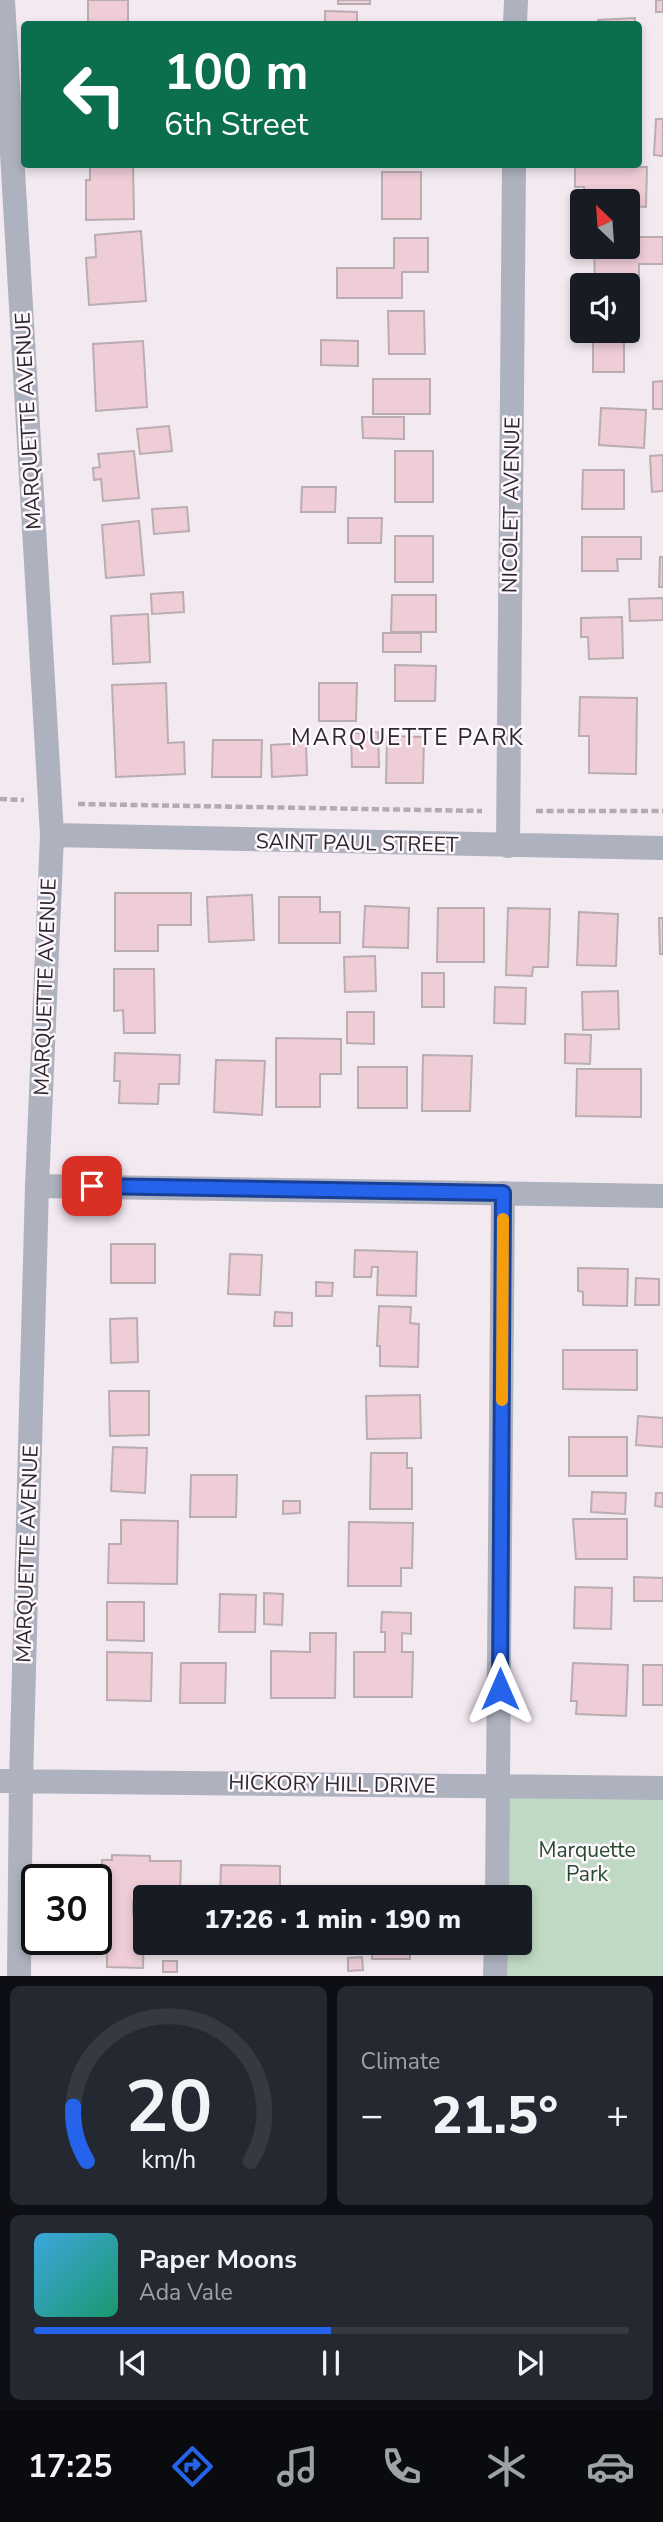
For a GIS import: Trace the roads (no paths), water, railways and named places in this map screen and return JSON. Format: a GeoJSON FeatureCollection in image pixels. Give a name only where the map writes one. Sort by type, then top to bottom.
{"type":"FeatureCollection","features":[{"type":"Feature","properties":{"kind":"street","name":"MARQUETTE AVENUE"},"geometry":{"type":"LineString","coordinates":[[3,0],[52,835],[10,1781],[19,1976]]}},
{"type":"Feature","properties":{"kind":"street"},"geometry":{"type":"LineString","coordinates":[[515,21],[516,0]]}},
{"type":"Feature","properties":{"kind":"street","name":"NICOLET AVENUE"},"geometry":{"type":"LineString","coordinates":[[508,846],[514,168]]}},
{"type":"Feature","properties":{"kind":"street","name":"SAINT PAUL STREET"},"geometry":{"type":"LineString","coordinates":[[52,835],[663,848]]}},
{"type":"Feature","properties":{"kind":"street"},"geometry":{"type":"LineString","coordinates":[[37,1186],[663,1196]]}},
{"type":"Feature","properties":{"kind":"street"},"geometry":{"type":"LineString","coordinates":[[496,1885],[503,1193]]}},
{"type":"Feature","properties":{"kind":"street","name":"HICKORY HILL DRIVE"},"geometry":{"type":"LineString","coordinates":[[10,1781],[663,1788]]}},
{"type":"Feature","properties":{"kind":"street"},"geometry":{"type":"LineString","coordinates":[[495,1976],[496,1955]]}},
{"type":"Feature","properties":{"kind":"district","name":"MARQUETTE PARK"},"geometry":{"type":"Point","coordinates":[408,737]}},
{"type":"Feature","properties":{"kind":"park label","name":"Marquette Park"},"geometry":{"type":"Point","coordinates":[587,1862]}}]}
